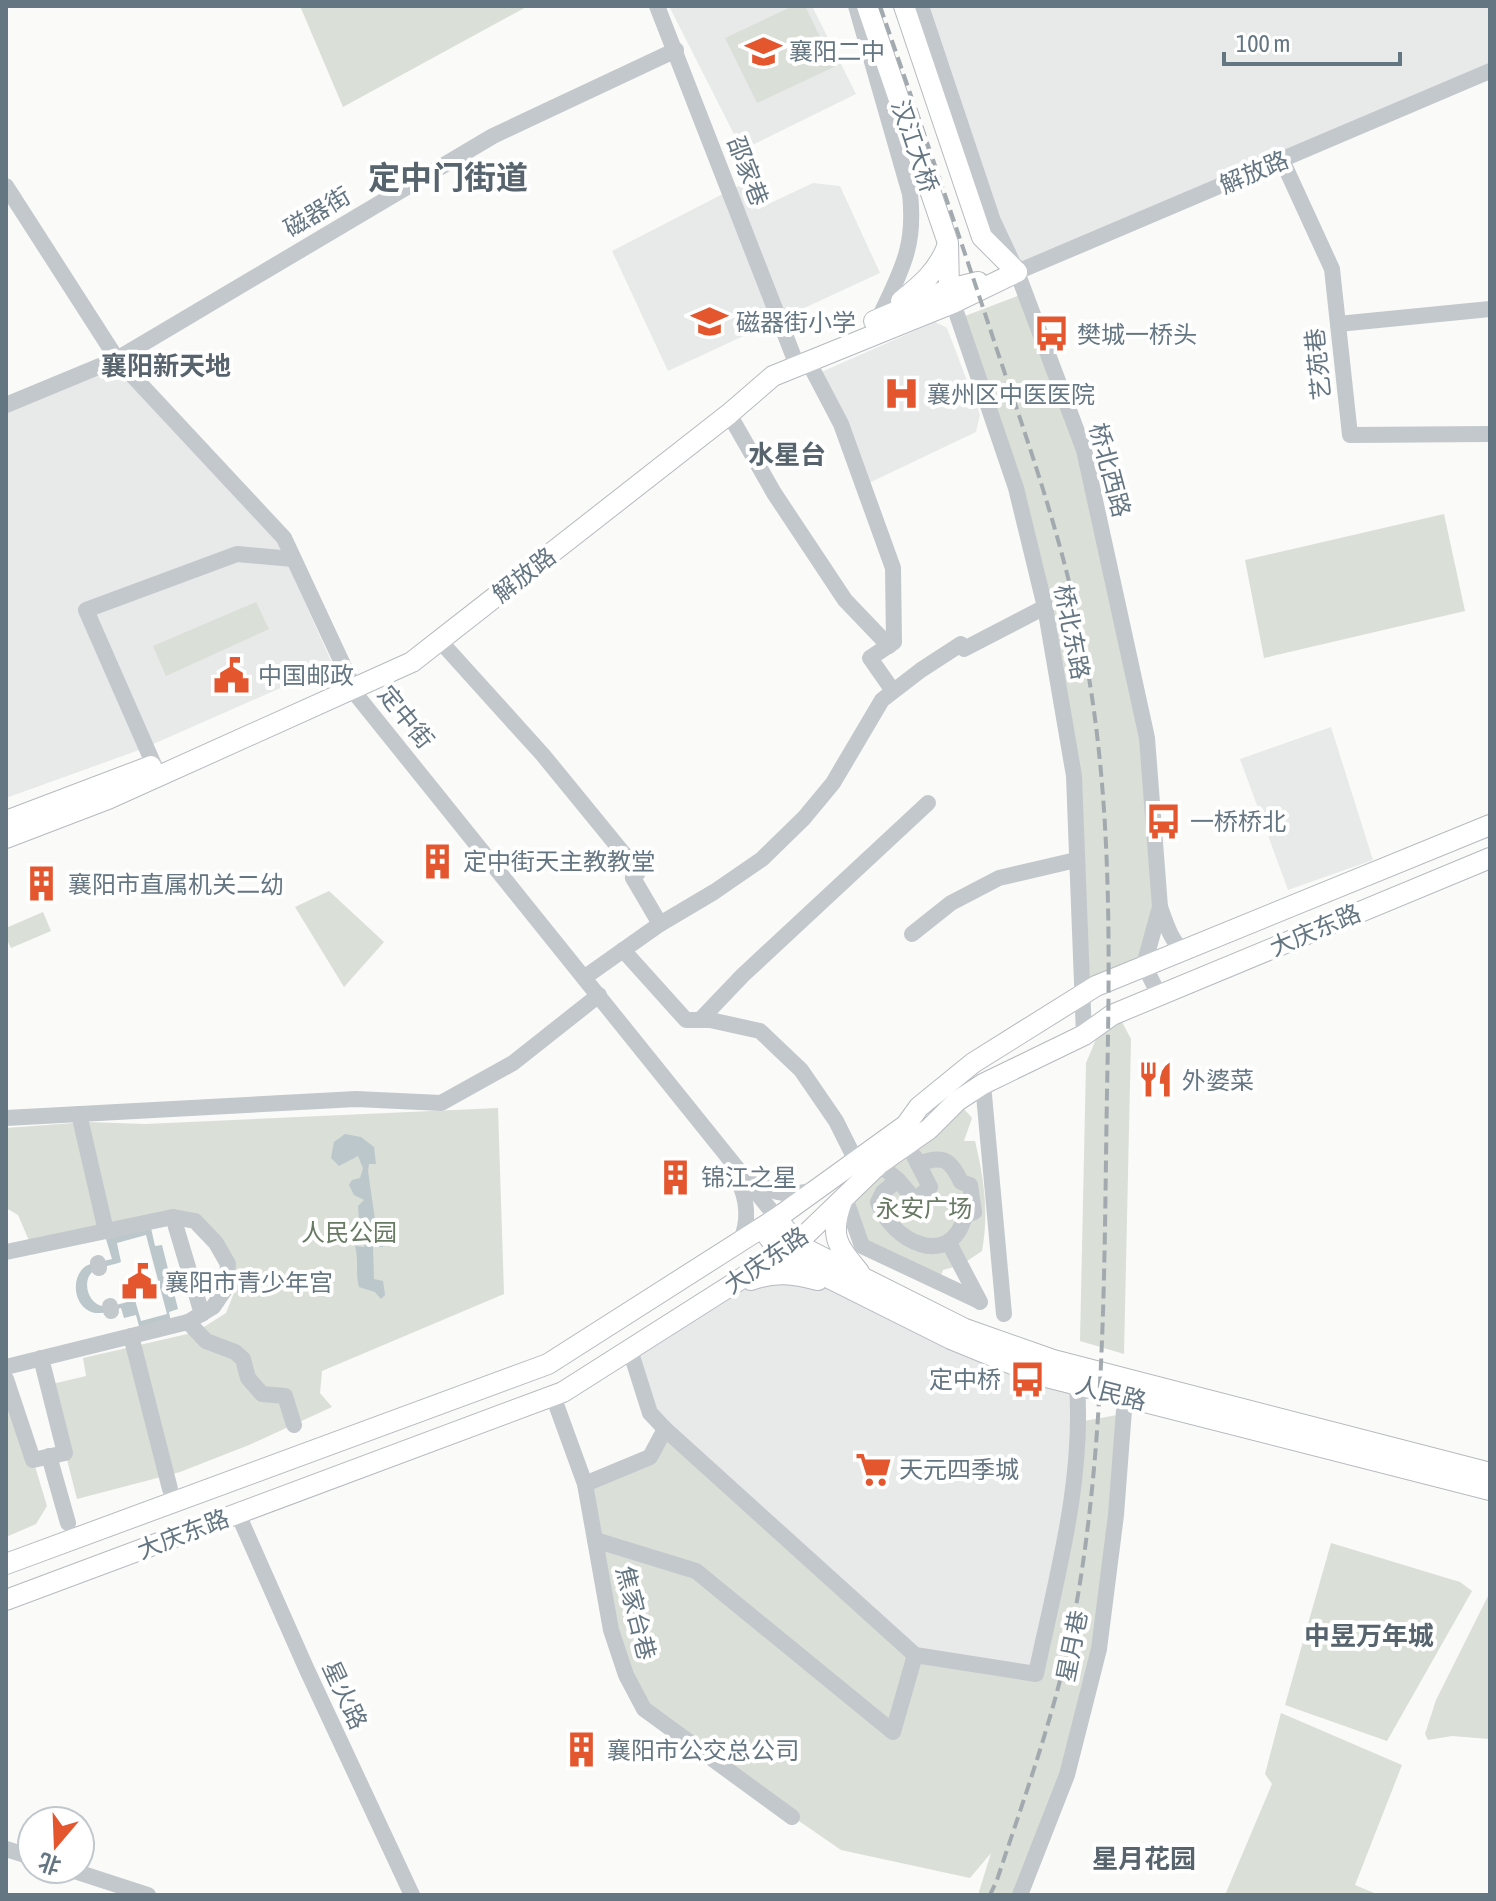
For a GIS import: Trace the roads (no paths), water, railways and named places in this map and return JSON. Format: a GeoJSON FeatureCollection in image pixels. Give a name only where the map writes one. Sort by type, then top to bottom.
{"type":"FeatureCollection","features":[{"type":"Feature","properties":{"kind":"main road","name":"汉江大桥"},"geometry":{"type":"LineString","coordinates":[[867,6],[948,243],[951,296]]}},
{"type":"Feature","properties":{"kind":"main road","name":"汉江大桥"},"geometry":{"type":"LineString","coordinates":[[904,6],[982,237],[1017,272]]}},
{"type":"Feature","properties":{"kind":"main road"},"geometry":{"type":"LineString","coordinates":[[879,318],[931,276],[948,243]]}},
{"type":"Feature","properties":{"kind":"main road"},"geometry":{"type":"LineString","coordinates":[[948,243],[958,263],[976,275],[1017,272]]}},
{"type":"Feature","properties":{"kind":"main road","name":"解放路"},"geometry":{"type":"LineString","coordinates":[[6,838],[108,799],[350,684],[404,651],[768,365],[801,358],[1017,272]]}},
{"type":"Feature","properties":{"kind":"main road","name":"解放路"},"geometry":{"type":"LineString","coordinates":[[6,821],[412,662],[729,414],[773,376],[879,318],[951,296]]}},
{"type":"Feature","properties":{"kind":"main road","name":"大庆东路"},"geometry":{"type":"LineString","coordinates":[[6,1564],[548,1364],[770,1223],[906,1125],[919,1107],[973,1063],[1096,986],[1490,825]]}},
{"type":"Feature","properties":{"kind":"main road","name":"大庆东路"},"geometry":{"type":"LineString","coordinates":[[6,1600],[553,1396],[789,1249],[879,1164],[929,1129],[957,1101],[983,1084],[1084,1035],[1112,1015],[1490,858]]}},
{"type":"Feature","properties":{"kind":"main road"},"geometry":{"type":"LineString","coordinates":[[844,1195],[837,1216],[838,1246],[857,1282]]}},
{"type":"Feature","properties":{"kind":"main road","name":"人民路"},"geometry":{"type":"LineString","coordinates":[[770,1223],[789,1249],[857,1282],[965,1329],[1053,1360],[1490,1473]]}},
{"type":"Feature","properties":{"kind":"main road"},"geometry":{"type":"LineString","coordinates":[[725,1289],[769,1273],[857,1282]]}},
{"type":"Feature","properties":{"kind":"main road","name":"人民路"},"geometry":{"type":"LineString","coordinates":[[857,1282],[951,1339],[1039,1375],[1490,1490]]}},
{"type":"Feature","properties":{"kind":"main road"},"geometry":{"type":"LineString","coordinates":[[6,1557],[35,1553]]}},
{"type":"Feature","properties":{"kind":"main road"},"geometry":{"type":"LineString","coordinates":[[6,1607],[27,1593]]}},
{"type":"Feature","properties":{"kind":"street","name":"邵家巷"},"geometry":{"type":"LineString","coordinates":[[657,6],[801,358],[841,424],[893,568],[894,642],[870,658],[893,691]]}},
{"type":"Feature","properties":{"kind":"street"},"geometry":{"type":"LineString","coordinates":[[856,6],[910,194],[913,224],[905,261],[879,318]]}},
{"type":"Feature","properties":{"kind":"street","name":"桥北西路"},"geometry":{"type":"LineString","coordinates":[[921,6],[993,221],[1017,272],[1084,450],[1147,738],[1160,907],[1144,965]]}},
{"type":"Feature","properties":{"kind":"street","name":"磁器街"},"geometry":{"type":"LineString","coordinates":[[6,405],[117,359],[493,136],[676,50]]}},
{"type":"Feature","properties":{"kind":"street","name":"解放路"},"geometry":{"type":"LineString","coordinates":[[1017,272],[1490,71]]}},
{"type":"Feature","properties":{"kind":"street","name":"艺苑巷"},"geometry":{"type":"LineString","coordinates":[[1282,160],[1332,269],[1350,435],[1490,434]]}},
{"type":"Feature","properties":{"kind":"street","name":"定中街"},"geometry":{"type":"LineString","coordinates":[[6,186],[117,359],[284,538],[350,684],[721,1148],[770,1223]]}},
{"type":"Feature","properties":{"kind":"street","name":"桥北东路"},"geometry":{"type":"LineString","coordinates":[[951,296],[1016,488],[1045,607],[1074,776],[1084,1035]]}},
{"type":"Feature","properties":{"kind":"street"},"geometry":{"type":"LineString","coordinates":[[1338,324],[1490,309]]}},
{"type":"Feature","properties":{"kind":"street"},"geometry":{"type":"LineString","coordinates":[[729,414],[774,493],[845,600],[889,646]]}},
{"type":"Feature","properties":{"kind":"street"},"geometry":{"type":"LineString","coordinates":[[154,765],[86,610],[237,554],[293,559]]}},
{"type":"Feature","properties":{"kind":"street"},"geometry":{"type":"LineString","coordinates":[[585,977],[660,924],[762,859],[804,818],[833,783],[882,700],[893,691],[961,644],[964,649],[1045,607]]}},
{"type":"Feature","properties":{"kind":"street"},"geometry":{"type":"LineString","coordinates":[[440,641],[543,755],[628,859],[637,874],[633,878],[660,924]]}},
{"type":"Feature","properties":{"kind":"street"},"geometry":{"type":"LineString","coordinates":[[700,1020],[743,975],[928,803]]}},
{"type":"Feature","properties":{"kind":"street"},"geometry":{"type":"LineString","coordinates":[[912,934],[951,903],[999,878],[1076,860]]}},
{"type":"Feature","properties":{"kind":"street"},"geometry":{"type":"LineString","coordinates":[[1160,907],[1169,932],[1183,951]]}},
{"type":"Feature","properties":{"kind":"street"},"geometry":{"type":"LineString","coordinates":[[623,950],[686,1020],[760,1031],[801,1070],[836,1121],[856,1161]]}},
{"type":"Feature","properties":{"kind":"street"},"geometry":{"type":"LineString","coordinates":[[1144,965],[1159,995]]}},
{"type":"Feature","properties":{"kind":"street"},"geometry":{"type":"LineString","coordinates":[[6,1118],[356,1099],[441,1103],[513,1063],[599,995]]}},
{"type":"Feature","properties":{"kind":"street"},"geometry":{"type":"LineString","coordinates":[[844,1195],[862,1246],[1004,1314],[983,1084]]}},
{"type":"Feature","properties":{"kind":"street"},"geometry":{"type":"LineString","coordinates":[[79,1114],[106,1231]]}},
{"type":"Feature","properties":{"kind":"street"},"geometry":{"type":"LineString","coordinates":[[879,1164],[915,1200],[930,1187],[907,1144]]}},
{"type":"Feature","properties":{"kind":"street"},"geometry":{"type":"LineString","coordinates":[[721,1148],[762,1187],[790,1195],[816,1190]]}},
{"type":"Feature","properties":{"kind":"street"},"geometry":{"type":"LineString","coordinates":[[721,1148],[745,1194],[746,1230],[740,1242]]}},
{"type":"Feature","properties":{"kind":"street"},"geometry":{"type":"LineString","coordinates":[[898,1180],[883,1192],[878,1202],[882,1214],[895,1229],[913,1241],[933,1247],[949,1243],[961,1231],[965,1216],[974,1212],[970,1185],[961,1182],[954,1168],[946,1161],[935,1158],[918,1164]]}},
{"type":"Feature","properties":{"kind":"street"},"geometry":{"type":"LineString","coordinates":[[173,1217],[195,1318],[206,1341],[235,1352],[243,1359],[248,1378],[262,1394],[285,1396],[294,1425]]}},
{"type":"Feature","properties":{"kind":"street"},"geometry":{"type":"LineString","coordinates":[[6,1252],[173,1217],[195,1221],[216,1243],[228,1264],[226,1288],[213,1307],[195,1318],[6,1367]]}},
{"type":"Feature","properties":{"kind":"street"},"geometry":{"type":"LineString","coordinates":[[949,1243],[979,1301]]}},
{"type":"Feature","properties":{"kind":"street"},"geometry":{"type":"LineString","coordinates":[[131,1336],[170,1489]]}},
{"type":"Feature","properties":{"kind":"street"},"geometry":{"type":"LineString","coordinates":[[630,1350],[650,1413],[915,1655],[1036,1674],[1073,1498],[1079,1415],[1077,1385]]}},
{"type":"Feature","properties":{"kind":"street"},"geometry":{"type":"LineString","coordinates":[[6,1379],[33,1460],[65,1453],[41,1358]]}},
{"type":"Feature","properties":{"kind":"street","name":"焦家台巷"},"geometry":{"type":"LineString","coordinates":[[553,1396],[585,1484],[611,1630],[626,1675],[644,1709],[792,1817]]}},
{"type":"Feature","properties":{"kind":"street","name":"星月巷"},"geometry":{"type":"LineString","coordinates":[[1020,1895],[1067,1775],[1099,1649],[1116,1515],[1125,1397]]}},
{"type":"Feature","properties":{"kind":"street"},"geometry":{"type":"LineString","coordinates":[[585,1484],[650,1457],[665,1429]]}},
{"type":"Feature","properties":{"kind":"street"},"geometry":{"type":"LineString","coordinates":[[49,1456],[68,1523]]}},
{"type":"Feature","properties":{"kind":"street","name":"星火路"},"geometry":{"type":"LineString","coordinates":[[238,1514],[412,1895]]}},
{"type":"Feature","properties":{"kind":"street"},"geometry":{"type":"LineString","coordinates":[[595,1540],[696,1571],[893,1732],[915,1655]]}},
{"type":"Feature","properties":{"kind":"street"},"geometry":{"type":"LineString","coordinates":[[96,1878],[148,1895]]}},
{"type":"Feature","properties":{"kind":"railway"},"geometry":{"type":"LineString","coordinates":[[880,6],[1056,531],[1092,696],[1104,809],[1109,979],[1102,1352],[1093,1483],[1075,1612],[1060,1680],[1030,1781],[990,1895]]}},
{"type":"Feature","properties":{"kind":"place","name":"襄阳二中"},"geometry":{"type":"Point","coordinates":[763,51]}},
{"type":"Feature","properties":{"kind":"place","name":"磁器街小学"},"geometry":{"type":"Point","coordinates":[710,322]}},
{"type":"Feature","properties":{"kind":"place","name":"樊城一桥头"},"geometry":{"type":"Point","coordinates":[1051,334]}},
{"type":"Feature","properties":{"kind":"place","name":"襄州区中医医院"},"geometry":{"type":"Point","coordinates":[901,394]}},
{"type":"Feature","properties":{"kind":"place","name":"中国邮政"},"geometry":{"type":"Point","coordinates":[232,675]}},
{"type":"Feature","properties":{"kind":"place","name":"一桥桥北"},"geometry":{"type":"Point","coordinates":[1164,821]}},
{"type":"Feature","properties":{"kind":"place","name":"定中街天主教教堂"},"geometry":{"type":"Point","coordinates":[437,861]}},
{"type":"Feature","properties":{"kind":"place","name":"襄阳市直属机关二幼"},"geometry":{"type":"Point","coordinates":[42,884]}},
{"type":"Feature","properties":{"kind":"place","name":"外婆菜"},"geometry":{"type":"Point","coordinates":[1156,1080]}},
{"type":"Feature","properties":{"kind":"place","name":"锦江之星"},"geometry":{"type":"Point","coordinates":[675,1177]}},
{"type":"Feature","properties":{"kind":"place","name":"襄阳市青少年宫"},"geometry":{"type":"Point","coordinates":[139,1282]}},
{"type":"Feature","properties":{"kind":"place","name":"定中桥"},"geometry":{"type":"Point","coordinates":[1027,1379]}},
{"type":"Feature","properties":{"kind":"place","name":"天元四季城"},"geometry":{"type":"Point","coordinates":[873,1469]}},
{"type":"Feature","properties":{"kind":"place","name":"襄阳市公交总公司"},"geometry":{"type":"Point","coordinates":[581,1750]}},
{"type":"Feature","properties":{"kind":"district","name":"定中门街道"},"geometry":{"type":"Point","coordinates":[448,177]}},
{"type":"Feature","properties":{"kind":"district","name":"襄阳新天地"},"geometry":{"type":"Point","coordinates":[166,366]}},
{"type":"Feature","properties":{"kind":"district","name":"水星台"},"geometry":{"type":"Point","coordinates":[787,455]}},
{"type":"Feature","properties":{"kind":"district","name":"中昱万年城"},"geometry":{"type":"Point","coordinates":[1369,1636]}},
{"type":"Feature","properties":{"kind":"district","name":"星月花园"},"geometry":{"type":"Point","coordinates":[1144,1859]}},
{"type":"Feature","properties":{"kind":"park label","name":"永安广场"},"geometry":{"type":"Point","coordinates":[924,1208]}},
{"type":"Feature","properties":{"kind":"park label","name":"人民公园"},"geometry":{"type":"Point","coordinates":[349,1232]}}]}
